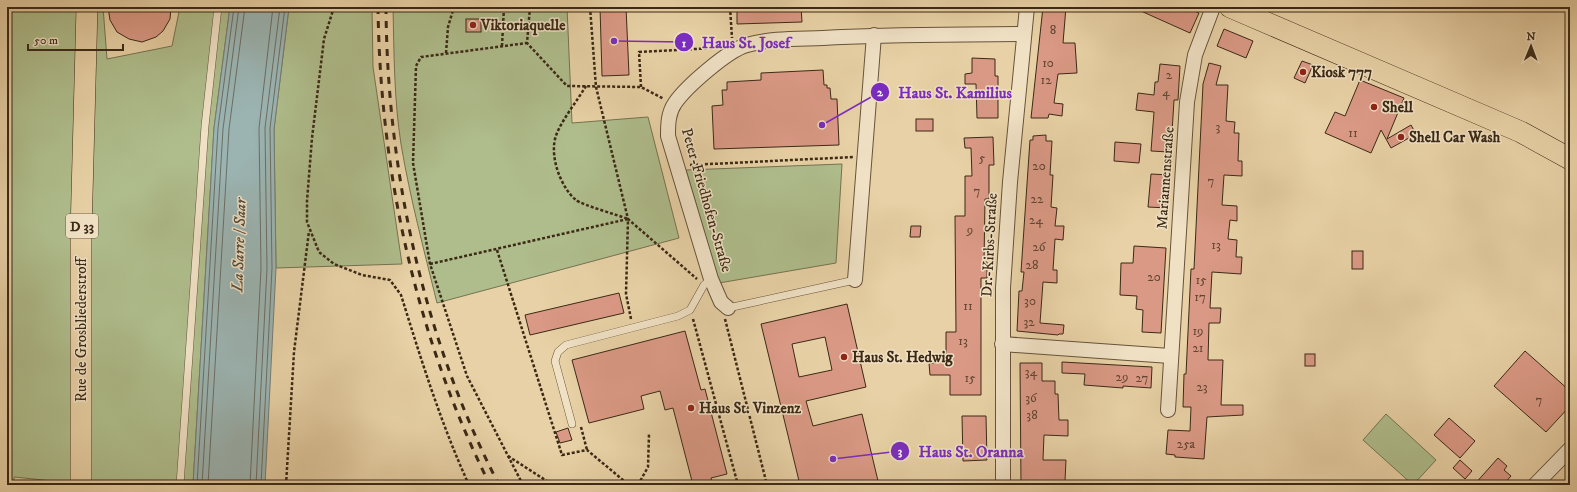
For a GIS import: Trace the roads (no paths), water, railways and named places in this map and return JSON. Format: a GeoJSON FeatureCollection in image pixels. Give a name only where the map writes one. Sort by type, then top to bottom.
{"type":"FeatureCollection","features":[{"type":"Feature","properties":{"kind":"main road","name":"Rue de Grosbliederstroff"},"geometry":{"type":"LineString","coordinates":[[81,485],[82,233],[87,7]]}},
{"type":"Feature","properties":{"kind":"main road"},"geometry":{"type":"LineString","coordinates":[[1230,7],[1520,132],[1570,159]]}},
{"type":"Feature","properties":{"kind":"street","name":"Dr.-Kirbs-Straße"},"geometry":{"type":"LineString","coordinates":[[1004,485],[1002,344],[1006,236],[1023,34],[1027,7]]}},
{"type":"Feature","properties":{"kind":"street","name":"Mariannenstraße"},"geometry":{"type":"LineString","coordinates":[[1168,410],[1170,356],[1188,89],[1195,55],[1213,7]]}},
{"type":"Feature","properties":{"kind":"street","name":"Peter-Friedhofen-Straße"},"geometry":{"type":"LineString","coordinates":[[728,308],[721,302],[707,282],[678,166],[668,136],[668,120],[674,104],[690,86],[733,49],[771,40],[874,35],[1023,34]]}},
{"type":"Feature","properties":{"kind":"street"},"geometry":{"type":"LineString","coordinates":[[855,280],[874,35]]}},
{"type":"Feature","properties":{"kind":"street"},"geometry":{"type":"LineString","coordinates":[[1002,344],[1170,356]]}},
{"type":"Feature","properties":{"kind":"street"},"geometry":{"type":"LineString","coordinates":[[1535,485],[1570,449]]}},
{"type":"Feature","properties":{"kind":"lane"},"geometry":{"type":"LineString","coordinates":[[180,485],[205,126],[218,7]]}},
{"type":"Feature","properties":{"kind":"lane"},"geometry":{"type":"LineString","coordinates":[[728,308],[855,280]]}},
{"type":"Feature","properties":{"kind":"lane"},"geometry":{"type":"LineString","coordinates":[[572,424],[556,361],[558,352],[566,345],[678,316],[690,310],[707,282]]}},
{"type":"Feature","properties":{"kind":"water","name":"La Sarre / Saar"},"geometry":{"type":"Polygon","coordinates":[[[230,7],[289,7],[274,129],[276,268],[265,485],[193,485],[214,128],[230,7]]]}},
{"type":"Feature","properties":{"kind":"railway"},"geometry":{"type":"LineString","coordinates":[[378,7],[380,69],[386,130],[395,192],[407,252],[423,312],[442,371],[464,429],[490,485]]}},
{"type":"Feature","properties":{"kind":"railway"},"geometry":{"type":"LineString","coordinates":[[386,7],[388,69],[393,130],[402,192],[414,252],[430,312],[449,371],[472,429],[499,485]]}},
{"type":"Feature","properties":{"kind":"place","name":"Viktoriaquelle"},"geometry":{"type":"Point","coordinates":[473,25]}},
{"type":"Feature","properties":{"kind":"place","name":"Haus St. Josef"},"geometry":{"type":"Point","coordinates":[614,41]}},
{"type":"Feature","properties":{"kind":"place","name":"Kiosk 777"},"geometry":{"type":"Point","coordinates":[1303,72]}},
{"type":"Feature","properties":{"kind":"place","name":"Shell"},"geometry":{"type":"Point","coordinates":[1374,107]}},
{"type":"Feature","properties":{"kind":"place","name":"Haus St. Kamilius"},"geometry":{"type":"Point","coordinates":[822,125]}},
{"type":"Feature","properties":{"kind":"place","name":"Shell Car Wash"},"geometry":{"type":"Point","coordinates":[1401,137]}},
{"type":"Feature","properties":{"kind":"place","name":"Haus St. Hedwig"},"geometry":{"type":"Point","coordinates":[844,357]}},
{"type":"Feature","properties":{"kind":"place","name":"Haus St. Vinzenz"},"geometry":{"type":"Point","coordinates":[691,408]}},
{"type":"Feature","properties":{"kind":"place","name":"Haus St. Oranna"},"geometry":{"type":"Point","coordinates":[833,459]}}]}
